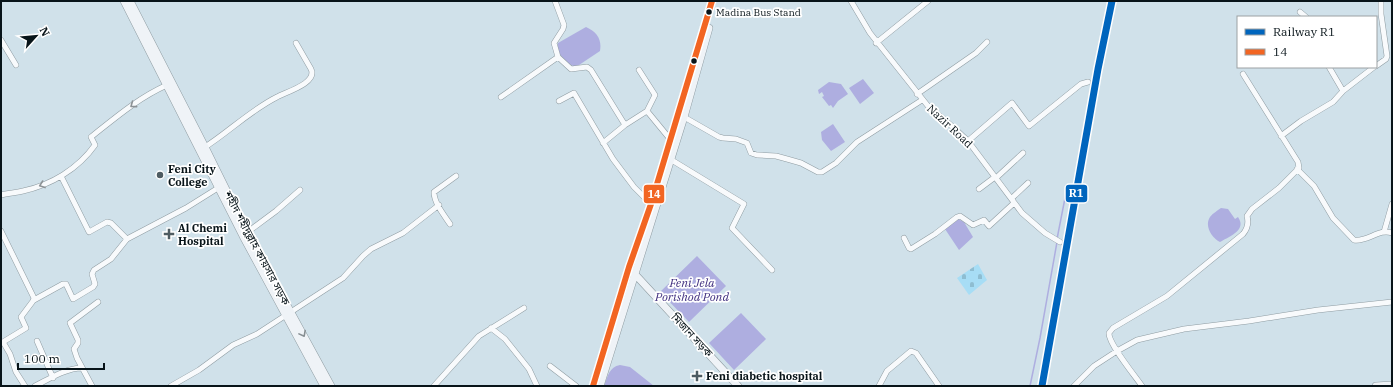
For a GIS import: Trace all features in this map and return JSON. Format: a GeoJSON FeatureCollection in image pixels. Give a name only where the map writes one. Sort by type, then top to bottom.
{"type":"FeatureCollection","features":[{"type":"Feature","properties":{"kind":"main road","name":"শহীদ শহীদুল্লাহ কায়সার সড়ক"},"geometry":{"type":"LineString","coordinates":[[124,1],[167,86],[203,148],[218,188],[245,234],[288,314],[324,386]]}},
{"type":"Feature","properties":{"kind":"main road","name":"শহীদ শহীদুল্লাহ কায়সার সড়ক"},"geometry":{"type":"LineString","coordinates":[[130,1],[245,234]]}},
{"type":"Feature","properties":{"kind":"main road"},"geometry":{"type":"LineString","coordinates":[[593,386],[712,1]]}},
{"type":"Feature","properties":{"kind":"main road"},"geometry":{"type":"LineString","coordinates":[[600,386],[684,117],[717,1]]}},
{"type":"Feature","properties":{"kind":"main road","name":"মিজান সড়ক"},"geometry":{"type":"LineString","coordinates":[[629,267],[738,386]]}},
{"type":"Feature","properties":{"kind":"main road","name":"শহীদ শহীদুল্লাহ কায়সার সড়ক"},"geometry":{"type":"LineString","coordinates":[[288,314],[331,386]]}},
{"type":"Feature","properties":{"kind":"main road"},"geometry":{"type":"LineString","coordinates":[[1376,386],[1392,385]]}},
{"type":"Feature","properties":{"kind":"street"},"geometry":{"type":"LineString","coordinates":[[555,1],[564,25],[554,43],[558,57],[571,69],[587,67],[591,70],[625,125]]}},
{"type":"Feature","properties":{"kind":"street","name":"Nazir Road"},"geometry":{"type":"LineString","coordinates":[[851,1],[876,43],[922,100],[968,141],[1014,203],[1033,224],[1060,242]]}},
{"type":"Feature","properties":{"kind":"street"},"geometry":{"type":"LineString","coordinates":[[876,43],[928,1]]}},
{"type":"Feature","properties":{"kind":"street"},"geometry":{"type":"LineString","coordinates":[[1377,65],[1386,59],[1387,56],[1381,14],[1381,1]]}},
{"type":"Feature","properties":{"kind":"street"},"geometry":{"type":"LineString","coordinates":[[1300,12],[1305,16]]}},
{"type":"Feature","properties":{"kind":"street"},"geometry":{"type":"LineString","coordinates":[[1,40],[16,64]]}},
{"type":"Feature","properties":{"kind":"street"},"geometry":{"type":"LineString","coordinates":[[918,94],[976,53],[987,42]]}},
{"type":"Feature","properties":{"kind":"street"},"geometry":{"type":"LineString","coordinates":[[203,148],[269,101],[289,91],[293,91],[313,76],[311,69],[296,43]]}},
{"type":"Feature","properties":{"kind":"street"},"geometry":{"type":"LineString","coordinates":[[501,97],[558,57]]}},
{"type":"Feature","properties":{"kind":"street"},"geometry":{"type":"LineString","coordinates":[[1330,68],[1343,91]]}},
{"type":"Feature","properties":{"kind":"street"},"geometry":{"type":"LineString","coordinates":[[1281,136],[1301,121],[1333,102],[1343,91],[1372,68]]}},
{"type":"Feature","properties":{"kind":"street"},"geometry":{"type":"LineString","coordinates":[[603,142],[625,125],[647,111],[655,95],[639,70]]}},
{"type":"Feature","properties":{"kind":"street"},"geometry":{"type":"LineString","coordinates":[[1142,386],[1117,351],[1108,335],[1113,328],[1167,296],[1243,234],[1249,223],[1247,216],[1252,209],[1279,188],[1299,168],[1298,162],[1243,74]]}},
{"type":"Feature","properties":{"kind":"street"},"geometry":{"type":"LineString","coordinates":[[968,141],[1012,103],[1029,126],[1081,84],[1088,82]]}},
{"type":"Feature","properties":{"kind":"street"},"geometry":{"type":"LineString","coordinates":[[1,195],[36,187],[71,170],[90,152],[95,145],[91,137],[138,101],[167,86]]}},
{"type":"Feature","properties":{"kind":"street"},"geometry":{"type":"LineString","coordinates":[[559,101],[574,93],[613,159],[634,187],[650,204]]}},
{"type":"Feature","properties":{"kind":"street"},"geometry":{"type":"LineString","coordinates":[[684,117],[719,137],[736,139],[747,143],[751,153],[764,156],[776,156],[801,163],[818,172],[822,172],[836,163],[857,142],[922,100]]}},
{"type":"Feature","properties":{"kind":"street"},"geometry":{"type":"LineString","coordinates":[[647,111],[670,139]]}},
{"type":"Feature","properties":{"kind":"street"},"geometry":{"type":"LineString","coordinates":[[979,189],[1023,154]]}},
{"type":"Feature","properties":{"kind":"street"},"geometry":{"type":"LineString","coordinates":[[670,159],[744,204],[732,228],[772,270]]}},
{"type":"Feature","properties":{"kind":"street"},"geometry":{"type":"LineString","coordinates":[[1297,169],[1314,186],[1333,218],[1354,240],[1365,239],[1384,232],[1392,233]]}},
{"type":"Feature","properties":{"kind":"street"},"geometry":{"type":"LineString","coordinates":[[61,176],[89,232],[107,222],[112,223],[127,239]]}},
{"type":"Feature","properties":{"kind":"street"},"geometry":{"type":"LineString","coordinates":[[450,224],[434,195],[434,192],[456,176]]}},
{"type":"Feature","properties":{"kind":"street"},"geometry":{"type":"LineString","coordinates":[[904,238],[909,248],[912,249],[960,216],[973,225],[984,220],[988,226],[1014,203],[1012,198],[1028,183]]}},
{"type":"Feature","properties":{"kind":"street"},"geometry":{"type":"LineString","coordinates":[[25,386],[16,372],[10,354],[3,342],[26,328],[21,317],[34,300],[63,284],[66,284],[73,300],[93,287],[95,284],[92,274],[94,270],[111,259],[127,239],[186,208],[218,188]]}},
{"type":"Feature","properties":{"kind":"street"},"geometry":{"type":"LineString","coordinates":[[245,234],[276,212],[300,190]]}},
{"type":"Feature","properties":{"kind":"street"},"geometry":{"type":"LineString","coordinates":[[1384,232],[1392,204]]}},
{"type":"Feature","properties":{"kind":"street"},"geometry":{"type":"LineString","coordinates":[[171,386],[199,370],[233,345],[257,334],[343,278],[371,249],[403,233],[439,205]]}},
{"type":"Feature","properties":{"kind":"street"},"geometry":{"type":"LineString","coordinates":[[1,231],[34,300]]}},
{"type":"Feature","properties":{"kind":"street"},"geometry":{"type":"LineString","coordinates":[[92,386],[74,349],[78,340],[70,323],[98,302]]}},
{"type":"Feature","properties":{"kind":"street"},"geometry":{"type":"LineString","coordinates":[[1074,386],[1094,366],[1137,340],[1184,329],[1249,321],[1318,310],[1392,302]]}},
{"type":"Feature","properties":{"kind":"street"},"geometry":{"type":"LineString","coordinates":[[434,386],[479,336],[524,308]]}},
{"type":"Feature","properties":{"kind":"street"},"geometry":{"type":"LineString","coordinates":[[491,328],[504,339],[529,369],[537,386]]}},
{"type":"Feature","properties":{"kind":"street"},"geometry":{"type":"LineString","coordinates":[[37,342],[53,378]]}},
{"type":"Feature","properties":{"kind":"street"},"geometry":{"type":"LineString","coordinates":[[879,386],[887,371],[911,351],[916,352],[939,386]]}},
{"type":"Feature","properties":{"kind":"street"},"geometry":{"type":"LineString","coordinates":[[550,366],[576,386]]}},
{"type":"Feature","properties":{"kind":"street"},"geometry":{"type":"LineString","coordinates":[[36,386],[78,368],[82,368]]}},
{"type":"Feature","properties":{"kind":"green space"},"geometry":{"type":"Polygon","coordinates":[[[978,264],[987,280],[969,295],[957,278],[978,264]]]}},
{"type":"Feature","properties":{"kind":"water"},"geometry":{"type":"Polygon","coordinates":[[[586,27],[598,36],[600,51],[576,67],[567,63],[562,58],[559,52],[558,43],[586,27]]]}},
{"type":"Feature","properties":{"kind":"water"},"geometry":{"type":"Polygon","coordinates":[[[863,79],[874,93],[860,104],[849,88],[863,79]]]}},
{"type":"Feature","properties":{"kind":"water"},"geometry":{"type":"Polygon","coordinates":[[[829,82],[841,84],[848,94],[838,101],[833,108],[831,105],[829,106],[822,97],[824,96],[822,92],[819,94],[818,90],[829,82]]]}},
{"type":"Feature","properties":{"kind":"water"},"geometry":{"type":"Polygon","coordinates":[[[833,124],[845,142],[831,151],[822,140],[821,132],[833,124]]]}},
{"type":"Feature","properties":{"kind":"water"},"geometry":{"type":"Polygon","coordinates":[[[1221,208],[1228,209],[1235,219],[1238,217],[1240,226],[1236,232],[1220,242],[1214,238],[1208,228],[1208,220],[1221,208]]]}},
{"type":"Feature","properties":{"kind":"water"},"geometry":{"type":"Polygon","coordinates":[[[958,219],[964,222],[973,237],[959,250],[945,229],[958,219]]]}},
{"type":"Feature","properties":{"kind":"water","name":"Feni Jela Porishod Pond"},"geometry":{"type":"Polygon","coordinates":[[[697,256],[726,286],[689,322],[660,292],[697,256]]]}},
{"type":"Feature","properties":{"kind":"water"},"geometry":{"type":"Polygon","coordinates":[[[741,313],[766,339],[734,370],[709,343],[741,313]]]}},
{"type":"Feature","properties":{"kind":"water"},"geometry":{"type":"Polygon","coordinates":[[[620,365],[630,367],[654,386],[604,386],[611,370],[620,365]]]}},
{"type":"Feature","properties":{"kind":"waterway"},"geometry":{"type":"LineString","coordinates":[[1057,239],[1066,193]]}},
{"type":"Feature","properties":{"kind":"waterway"},"geometry":{"type":"LineString","coordinates":[[1030,386],[1057,242]]}},
{"type":"Feature","properties":{"kind":"rail line","name":"R1"},"geometry":{"type":"LineString","coordinates":[[1042,386],[1098,69],[1112,1]]}},
{"type":"Feature","properties":{"kind":"transit line","name":"14"},"geometry":{"type":"LineString","coordinates":[[593,386],[629,267],[651,204],[712,1]]}},
{"type":"Feature","properties":{"kind":"place","name":"Madina Bus Stand"},"geometry":{"type":"Point","coordinates":[709,12]}},
{"type":"Feature","properties":{"kind":"place","name":"Feni City College"},"geometry":{"type":"Point","coordinates":[160,175]}},
{"type":"Feature","properties":{"kind":"place","name":"Al Chemi Hospital"},"geometry":{"type":"Point","coordinates":[169,234]}},
{"type":"Feature","properties":{"kind":"place","name":"Feni diabetic hospital"},"geometry":{"type":"Point","coordinates":[697,376]}}]}
